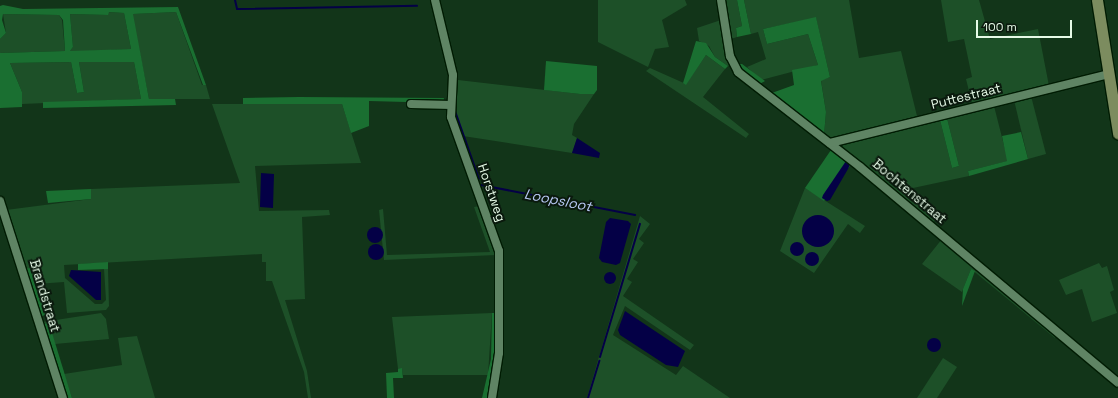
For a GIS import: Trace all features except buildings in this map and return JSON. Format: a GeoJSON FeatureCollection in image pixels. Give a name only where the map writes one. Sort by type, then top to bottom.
{"type":"FeatureCollection","features":[{"type":"Feature","properties":{"kind":"street","name":"Horstweg"},"geometry":{"type":"LineString","coordinates":[[435,0],[453,75],[451,117],[499,251],[499,353],[492,398]]}},
{"type":"Feature","properties":{"kind":"street","name":"Bochtenstraat"},"geometry":{"type":"LineString","coordinates":[[721,0],[730,56],[735,69],[830,143],[1118,383]]}},
{"type":"Feature","properties":{"kind":"street"},"geometry":{"type":"LineString","coordinates":[[1097,0],[1118,133]]}},
{"type":"Feature","properties":{"kind":"street","name":"Puttestraat"},"geometry":{"type":"LineString","coordinates":[[830,143],[1109,74]]}},
{"type":"Feature","properties":{"kind":"street"},"geometry":{"type":"LineString","coordinates":[[410,104],[451,105]]}},
{"type":"Feature","properties":{"kind":"street","name":"Brandstraat"},"geometry":{"type":"LineString","coordinates":[[0,201],[63,398]]}},
{"type":"Feature","properties":{"kind":"green space"},"geometry":{"type":"Polygon","coordinates":[[[598,0],[685,0],[687,5],[662,20],[669,47],[655,49],[648,67],[598,42],[598,0]]]}},
{"type":"Feature","properties":{"kind":"green space"},"geometry":{"type":"Polygon","coordinates":[[[724,0],[737,0],[742,26],[736,28],[737,37],[731,39],[724,0]]]}},
{"type":"Feature","properties":{"kind":"green space"},"geometry":{"type":"Polygon","coordinates":[[[737,0],[744,0],[751,34],[737,37],[736,28],[742,26],[737,0]]]}},
{"type":"Feature","properties":{"kind":"green space"},"geometry":{"type":"Polygon","coordinates":[[[744,0],[849,0],[859,58],[901,51],[917,116],[831,139],[824,135],[826,112],[821,80],[830,77],[816,18],[763,29],[767,44],[808,34],[818,65],[761,80],[747,67],[766,59],[758,32],[751,34],[744,0]]]}},
{"type":"Feature","properties":{"kind":"green space"},"geometry":{"type":"Polygon","coordinates":[[[941,0],[979,0],[990,39],[1038,29],[1049,86],[972,103],[966,79],[972,77],[964,39],[948,42],[941,0]]]}},
{"type":"Feature","properties":{"kind":"green space"},"geometry":{"type":"Polygon","coordinates":[[[3,5],[23,9],[178,7],[206,85],[203,85],[176,12],[133,14],[149,99],[175,99],[176,105],[43,108],[43,102],[141,99],[134,62],[79,62],[84,92],[77,93],[71,62],[10,63],[22,92],[22,107],[0,108],[0,53],[65,51],[63,20],[59,15],[3,14],[2,20],[6,33],[0,39],[0,6],[3,5]],[[109,12],[108,15],[70,14],[73,47],[70,51],[131,49],[124,13],[109,12]]]}},
{"type":"Feature","properties":{"kind":"green space"},"geometry":{"type":"Polygon","coordinates":[[[108,12],[124,13],[131,49],[69,52],[73,47],[70,14],[108,15],[108,12]]]}},
{"type":"Feature","properties":{"kind":"green space"},"geometry":{"type":"Polygon","coordinates":[[[176,12],[202,85],[206,85],[210,99],[149,99],[132,14],[176,12]]]}},
{"type":"Feature","properties":{"kind":"green space"},"geometry":{"type":"Polygon","coordinates":[[[3,14],[59,15],[62,20],[65,51],[0,53],[0,39],[6,33],[3,14]]]}},
{"type":"Feature","properties":{"kind":"green space"},"geometry":{"type":"Polygon","coordinates":[[[816,17],[830,77],[821,81],[826,112],[824,135],[769,94],[794,85],[792,70],[818,65],[808,34],[767,44],[763,29],[816,17]]]}},
{"type":"Feature","properties":{"kind":"green space"},"geometry":{"type":"Polygon","coordinates":[[[721,20],[730,64],[728,66],[715,57],[709,46],[699,41],[697,28],[721,20]]]}},
{"type":"Feature","properties":{"kind":"green space"},"geometry":{"type":"Polygon","coordinates":[[[696,41],[706,43],[715,57],[728,66],[725,69],[706,55],[686,85],[683,83],[696,41]]]}},
{"type":"Feature","properties":{"kind":"green space"},"geometry":{"type":"Polygon","coordinates":[[[706,55],[725,69],[703,97],[749,134],[746,138],[646,71],[650,68],[686,84],[706,55]]]}},
{"type":"Feature","properties":{"kind":"green space"},"geometry":{"type":"Polygon","coordinates":[[[546,61],[597,66],[597,90],[594,94],[580,94],[544,90],[546,61]]]}},
{"type":"Feature","properties":{"kind":"green space"},"geometry":{"type":"Polygon","coordinates":[[[71,62],[77,93],[84,92],[79,62],[134,62],[141,99],[22,104],[22,92],[10,63],[71,62]]]}},
{"type":"Feature","properties":{"kind":"green space"},"geometry":{"type":"Polygon","coordinates":[[[736,64],[742,64],[765,81],[758,85],[738,69],[736,64]]]}},
{"type":"Feature","properties":{"kind":"green space"},"geometry":{"type":"Polygon","coordinates":[[[458,80],[580,94],[594,94],[574,124],[572,135],[577,138],[572,153],[463,136],[454,111],[458,80]]]}},
{"type":"Feature","properties":{"kind":"green space"},"geometry":{"type":"Polygon","coordinates":[[[1031,96],[1046,154],[1028,159],[1014,100],[1031,96]]]}},
{"type":"Feature","properties":{"kind":"green space"},"geometry":{"type":"Polygon","coordinates":[[[243,98],[444,98],[443,103],[369,101],[369,126],[351,133],[342,104],[243,104],[243,98]]]}},
{"type":"Feature","properties":{"kind":"green space"},"geometry":{"type":"Polygon","coordinates":[[[212,104],[342,104],[361,163],[255,166],[259,211],[329,210],[330,215],[302,217],[305,299],[285,300],[307,371],[311,398],[308,398],[304,372],[272,281],[266,281],[266,262],[262,262],[262,254],[64,265],[65,278],[95,304],[102,304],[106,300],[104,269],[108,269],[109,306],[106,310],[67,313],[64,282],[36,284],[30,269],[26,269],[6,210],[91,199],[91,189],[240,183],[212,104]]]}},
{"type":"Feature","properties":{"kind":"green space"},"geometry":{"type":"Polygon","coordinates":[[[994,106],[1008,161],[968,171],[969,176],[913,188],[917,203],[935,220],[932,223],[842,149],[843,145],[849,141],[940,120],[952,168],[959,166],[947,118],[994,106]]]}},
{"type":"Feature","properties":{"kind":"green space"},"geometry":{"type":"Polygon","coordinates":[[[947,118],[959,166],[952,168],[940,120],[947,118]]]}},
{"type":"Feature","properties":{"kind":"green space"},"geometry":{"type":"Polygon","coordinates":[[[1021,132],[1028,159],[969,176],[968,171],[1007,161],[1002,136],[1021,132]]]}},
{"type":"Feature","properties":{"kind":"green space"},"geometry":{"type":"Polygon","coordinates":[[[831,150],[835,151],[852,163],[824,201],[805,188],[831,150]]]}},
{"type":"Feature","properties":{"kind":"green space"},"geometry":{"type":"Polygon","coordinates":[[[805,188],[865,226],[860,233],[848,224],[814,273],[780,251],[805,188]]]}},
{"type":"Feature","properties":{"kind":"green space"},"geometry":{"type":"Polygon","coordinates":[[[91,189],[91,199],[48,203],[46,191],[91,189]]]}},
{"type":"Feature","properties":{"kind":"green space"},"geometry":{"type":"Polygon","coordinates":[[[479,206],[496,255],[384,260],[379,210],[383,209],[387,255],[490,252],[474,207],[479,206]]]}},
{"type":"Feature","properties":{"kind":"green space"},"geometry":{"type":"Polygon","coordinates":[[[640,216],[650,224],[639,239],[644,243],[633,259],[638,262],[627,279],[632,282],[623,296],[694,345],[690,350],[625,306],[613,335],[676,375],[683,366],[730,398],[587,398],[640,216]]]}},
{"type":"Feature","properties":{"kind":"green space"},"geometry":{"type":"Polygon","coordinates":[[[942,239],[1056,334],[1055,338],[971,269],[962,292],[922,264],[942,239]]]}},
{"type":"Feature","properties":{"kind":"green space"},"geometry":{"type":"Polygon","coordinates":[[[108,262],[108,269],[78,270],[78,264],[108,262]]]}},
{"type":"Feature","properties":{"kind":"green space"},"geometry":{"type":"Polygon","coordinates":[[[1099,263],[1102,268],[1107,266],[1114,290],[1110,292],[1117,313],[1092,322],[1082,289],[1066,295],[1059,280],[1099,263]]]}},
{"type":"Feature","properties":{"kind":"green space"},"geometry":{"type":"Polygon","coordinates":[[[30,268],[46,315],[41,316],[26,269],[30,268]]]}},
{"type":"Feature","properties":{"kind":"green space"},"geometry":{"type":"Polygon","coordinates":[[[971,269],[975,271],[962,306],[963,289],[971,269]]]}},
{"type":"Feature","properties":{"kind":"green space"},"geometry":{"type":"Polygon","coordinates":[[[101,313],[106,319],[109,339],[55,344],[49,324],[44,324],[43,322],[101,313]]]}},
{"type":"Feature","properties":{"kind":"green space"},"geometry":{"type":"Polygon","coordinates":[[[492,313],[488,375],[403,375],[402,369],[398,369],[392,317],[492,313]]]}},
{"type":"Feature","properties":{"kind":"green space"},"geometry":{"type":"Polygon","coordinates":[[[492,313],[497,313],[496,360],[489,398],[482,398],[491,359],[492,313]]]}},
{"type":"Feature","properties":{"kind":"green space"},"geometry":{"type":"Polygon","coordinates":[[[49,323],[72,398],[67,398],[44,324],[49,323]]]}},
{"type":"Feature","properties":{"kind":"green space"},"geometry":{"type":"Polygon","coordinates":[[[137,336],[155,398],[72,398],[64,374],[122,365],[118,338],[137,336]]]}},
{"type":"Feature","properties":{"kind":"green space"},"geometry":{"type":"Polygon","coordinates":[[[943,358],[957,367],[937,398],[917,398],[943,358]]]}},
{"type":"Feature","properties":{"kind":"green space"},"geometry":{"type":"Polygon","coordinates":[[[402,368],[403,378],[393,378],[394,398],[387,398],[386,373],[398,372],[398,369],[402,368]]]}},
{"type":"Feature","properties":{"kind":"shaded area"},"geometry":{"type":"Polygon","coordinates":[[[577,138],[600,153],[599,158],[572,153],[577,138]]]}},
{"type":"Feature","properties":{"kind":"shaded area"},"geometry":{"type":"Polygon","coordinates":[[[846,161],[851,162],[848,169],[830,200],[827,201],[822,198],[823,195],[846,161]]]}},
{"type":"Feature","properties":{"kind":"shaded area"},"geometry":{"type":"Polygon","coordinates":[[[261,173],[274,174],[273,208],[260,207],[261,173]]]}},
{"type":"Feature","properties":{"kind":"shaded area"},"geometry":{"type":"Polygon","coordinates":[[[818,215],[829,220],[834,231],[829,242],[818,247],[807,242],[802,231],[807,220],[818,215]]]}},
{"type":"Feature","properties":{"kind":"shaded area"},"geometry":{"type":"Polygon","coordinates":[[[610,218],[628,221],[631,224],[620,263],[616,265],[602,262],[599,258],[606,222],[610,218]]]}},
{"type":"Feature","properties":{"kind":"shaded area"},"geometry":{"type":"Polygon","coordinates":[[[375,227],[382,232],[383,235],[378,242],[375,243],[368,238],[367,235],[372,228],[375,227]]]}},
{"type":"Feature","properties":{"kind":"shaded area"},"geometry":{"type":"Polygon","coordinates":[[[797,242],[802,244],[804,249],[802,254],[797,256],[792,254],[790,249],[792,244],[797,242]]]}},
{"type":"Feature","properties":{"kind":"shaded area"},"geometry":{"type":"Polygon","coordinates":[[[376,244],[383,249],[384,252],[379,259],[376,260],[369,255],[368,252],[373,245],[376,244]]]}},
{"type":"Feature","properties":{"kind":"shaded area"},"geometry":{"type":"Polygon","coordinates":[[[812,252],[817,254],[819,259],[817,264],[812,266],[807,264],[805,259],[807,254],[812,252]]]}},
{"type":"Feature","properties":{"kind":"shaded area"},"geometry":{"type":"Polygon","coordinates":[[[71,270],[101,272],[101,300],[96,300],[69,276],[71,270]]]}},
{"type":"Feature","properties":{"kind":"shaded area"},"geometry":{"type":"Polygon","coordinates":[[[608,272],[612,272],[616,278],[612,284],[608,284],[604,280],[604,276],[608,272]]]}},
{"type":"Feature","properties":{"kind":"shaded area"},"geometry":{"type":"Polygon","coordinates":[[[625,311],[685,351],[678,367],[666,365],[620,335],[618,330],[625,311]]]}},
{"type":"Feature","properties":{"kind":"shaded area"},"geometry":{"type":"Polygon","coordinates":[[[934,338],[939,340],[941,345],[939,350],[934,352],[929,350],[927,345],[929,340],[934,338]]]}},
{"type":"Feature","properties":{"kind":"waterway"},"geometry":{"type":"LineString","coordinates":[[235,0],[237,9],[417,6]]}},
{"type":"Feature","properties":{"kind":"waterway","name":"Loopsloot"},"geometry":{"type":"LineString","coordinates":[[455,111],[479,179]]}},
{"type":"Feature","properties":{"kind":"waterway","name":"Loopsloot"},"geometry":{"type":"LineString","coordinates":[[481,185],[635,215]]}},
{"type":"Feature","properties":{"kind":"waterway","name":"Loopsloot"},"geometry":{"type":"LineString","coordinates":[[600,357],[640,224]]}},
{"type":"Feature","properties":{"kind":"waterway","name":"Loopsloot"},"geometry":{"type":"LineString","coordinates":[[588,398],[599,361]]}}]}
